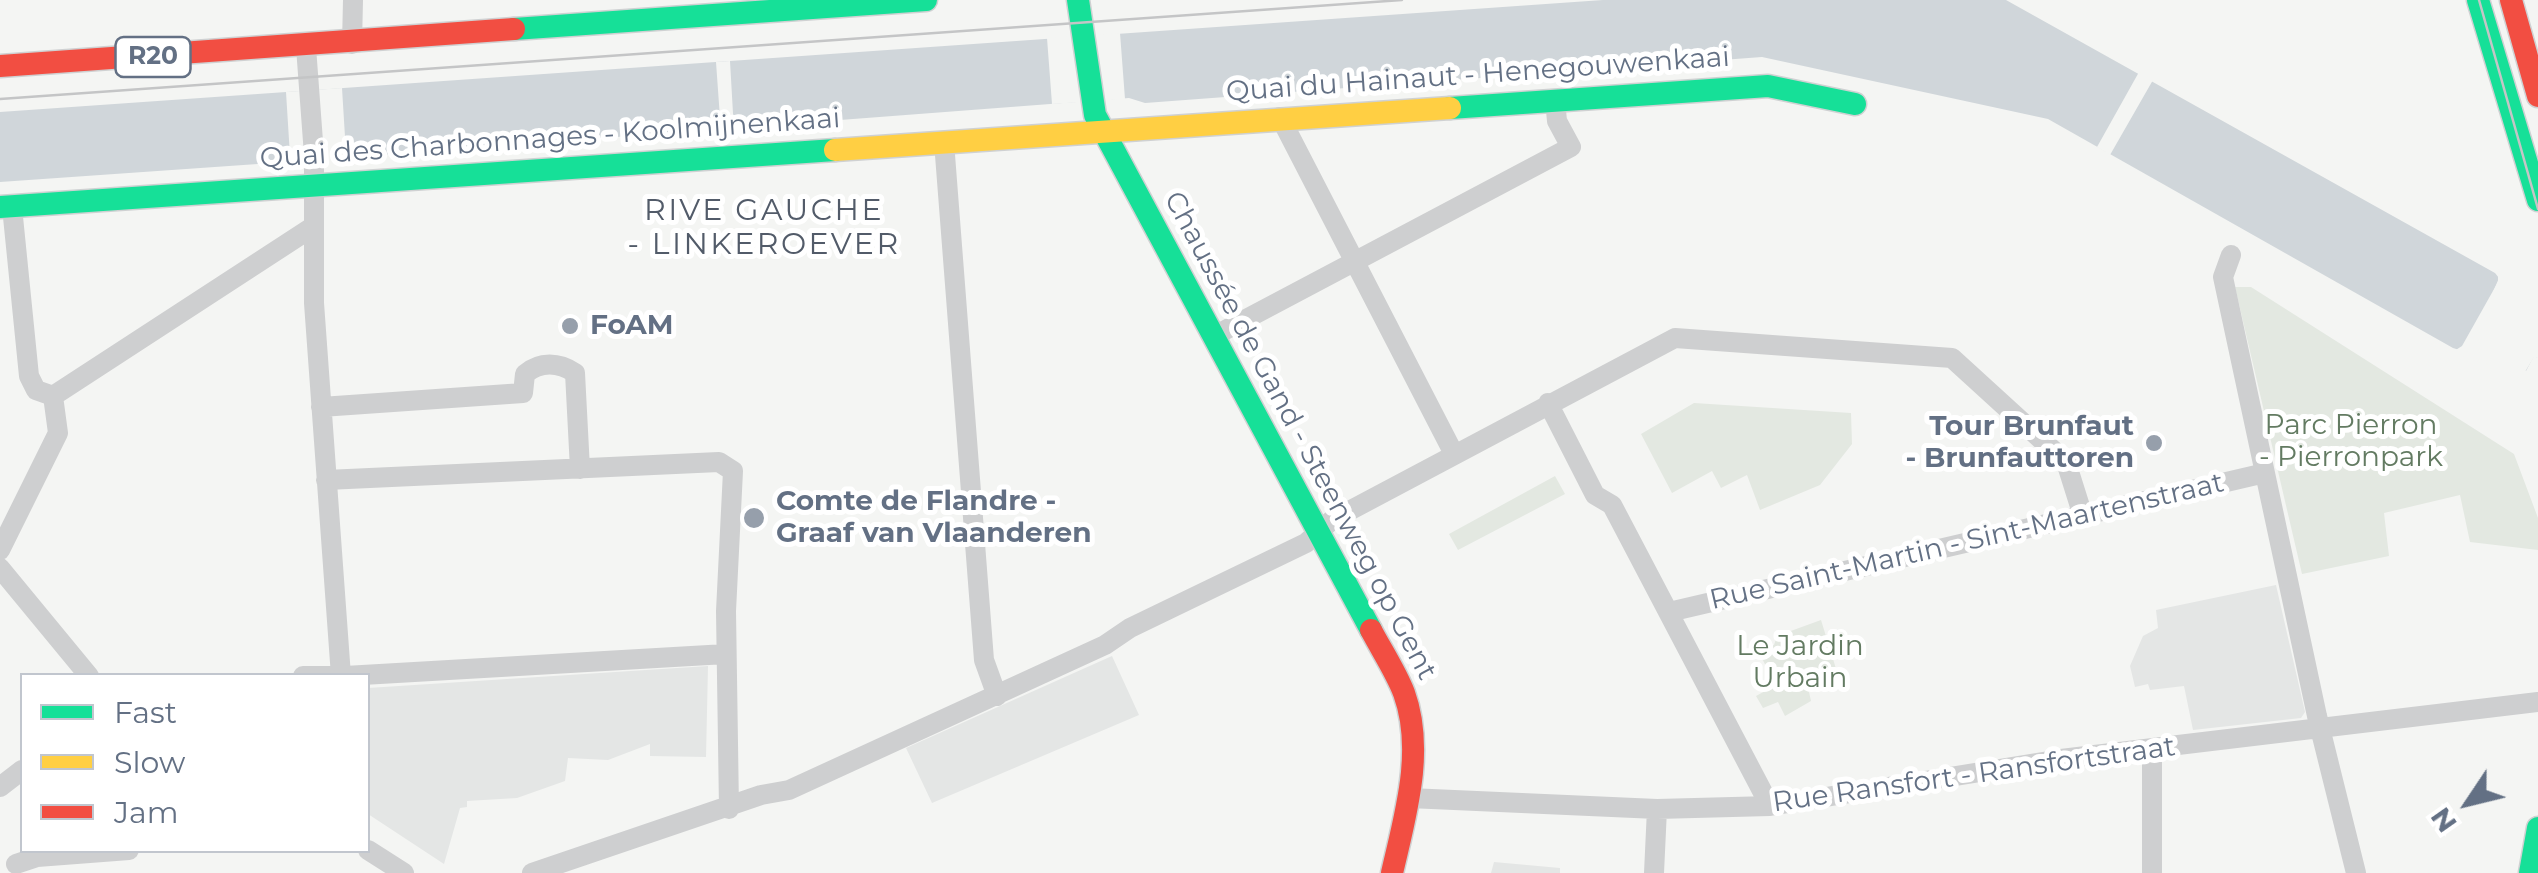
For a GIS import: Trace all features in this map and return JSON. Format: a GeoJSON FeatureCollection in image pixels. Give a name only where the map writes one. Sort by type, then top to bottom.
{"type":"FeatureCollection","features":[{"type":"Feature","properties":{"kind":"street"},"geometry":{"type":"LineString","coordinates":[[352,44],[353,0]]}},
{"type":"Feature","properties":{"kind":"street","name":"R20"},"geometry":{"type":"LineString","coordinates":[[0,66],[306,48],[695,8],[926,0]]}},
{"type":"Feature","properties":{"kind":"street"},"geometry":{"type":"LineString","coordinates":[[2478,0],[2538,200]]}},
{"type":"Feature","properties":{"kind":"street"},"geometry":{"type":"LineString","coordinates":[[2511,0],[2538,96]]}},
{"type":"Feature","properties":{"kind":"street","name":"Chaussée de Gand - Steenweg op Gent"},"geometry":{"type":"LineString","coordinates":[[1081,19],[1090,102],[1404,692],[1414,720],[1409,798],[1392,873]]}},
{"type":"Feature","properties":{"kind":"street"},"geometry":{"type":"LineString","coordinates":[[306,48],[314,154],[310,228],[342,673]]}},
{"type":"Feature","properties":{"kind":"street","name":"Quai du Hainaut - Henegouwenkaai"},"geometry":{"type":"LineString","coordinates":[[1104,130],[1768,86],[1854,104]]}},
{"type":"Feature","properties":{"kind":"street"},"geometry":{"type":"LineString","coordinates":[[1214,336],[1571,147],[1557,121],[1555,100]]}},
{"type":"Feature","properties":{"kind":"street"},"geometry":{"type":"LineString","coordinates":[[1280,117],[1454,454]]}},
{"type":"Feature","properties":{"kind":"street","name":"Quai des Charbonnages - Koolmijnenkaai"},"geometry":{"type":"LineString","coordinates":[[6,207],[1104,130]]}},
{"type":"Feature","properties":{"kind":"street"},"geometry":{"type":"LineString","coordinates":[[944,142],[984,660],[997,696]]}},
{"type":"Feature","properties":{"kind":"street"},"geometry":{"type":"LineString","coordinates":[[6,207],[28,376],[36,390],[54,396]]}},
{"type":"Feature","properties":{"kind":"street"},"geometry":{"type":"LineString","coordinates":[[54,396],[310,228]]}},
{"type":"Feature","properties":{"kind":"street"},"geometry":{"type":"LineString","coordinates":[[2231,255],[2223,277],[2356,873]]}},
{"type":"Feature","properties":{"kind":"street"},"geometry":{"type":"LineString","coordinates":[[532,873],[761,795],[789,790],[1106,646],[1130,628],[1306,543],[1320,531],[1454,454],[1674,338],[1952,358],[2066,462],[2083,516]]}},
{"type":"Feature","properties":{"kind":"street"},"geometry":{"type":"LineString","coordinates":[[321,408],[523,393],[525,374],[534,366],[562,364],[575,373],[580,469]]}},
{"type":"Feature","properties":{"kind":"street"},"geometry":{"type":"LineString","coordinates":[[0,550],[58,433],[54,396]]}},
{"type":"Feature","properties":{"kind":"street"},"geometry":{"type":"LineString","coordinates":[[1548,404],[1595,495],[1612,505],[1770,806]]}},
{"type":"Feature","properties":{"kind":"street"},"geometry":{"type":"LineString","coordinates":[[326,480],[720,462],[733,471],[726,654],[729,809]]}},
{"type":"Feature","properties":{"kind":"street","name":"Rue Saint-Martin - Sint-Maartenstraat"},"geometry":{"type":"LineString","coordinates":[[1669,612],[2265,473]]}},
{"type":"Feature","properties":{"kind":"street"},"geometry":{"type":"LineString","coordinates":[[0,568],[87,673]]}},
{"type":"Feature","properties":{"kind":"street"},"geometry":{"type":"LineString","coordinates":[[370,674],[726,654]]}},
{"type":"Feature","properties":{"kind":"street","name":"Rue Ransfort - Ransfortstraat"},"geometry":{"type":"LineString","coordinates":[[1409,798],[1656,809],[1770,806],[1964,772],[2538,702]]}},
{"type":"Feature","properties":{"kind":"street"},"geometry":{"type":"LineString","coordinates":[[2152,749],[2152,873]]}},
{"type":"Feature","properties":{"kind":"street"},"geometry":{"type":"LineString","coordinates":[[1654,873],[1656,809]]}},
{"type":"Feature","properties":{"kind":"street"},"geometry":{"type":"LineString","coordinates":[[2530,873],[2538,828]]}},
{"type":"Feature","properties":{"kind":"street"},"geometry":{"type":"LineString","coordinates":[[370,851],[404,873]]}},
{"type":"Feature","properties":{"kind":"street"},"geometry":{"type":"LineString","coordinates":[[10,864],[38,856],[84,853]]}},
{"type":"Feature","properties":{"kind":"shaded area"},"geometry":{"type":"Polygon","coordinates":[[[1603,0],[2006,0],[2495,273],[2499,278],[2493,292],[2538,358],[2534,356],[2526,371],[2453,348],[2048,119],[1762,57],[1145,103],[1129,98],[367,156],[319,152],[272,163],[0,182],[0,112],[1603,0]]]}},
{"type":"Feature","properties":{"kind":"shaded area"},"geometry":{"type":"Polygon","coordinates":[[[2276,585],[2305,712],[2301,718],[2193,730],[2184,686],[2150,690],[2148,684],[2135,687],[2130,666],[2143,636],[2158,628],[2156,610],[2276,585]]]}},
{"type":"Feature","properties":{"kind":"shaded area"},"geometry":{"type":"Polygon","coordinates":[[[1112,656],[1139,715],[932,803],[906,748],[1112,656]]]}},
{"type":"Feature","properties":{"kind":"shaded area"},"geometry":{"type":"Polygon","coordinates":[[[708,666],[706,757],[650,756],[650,744],[608,760],[568,758],[565,781],[517,798],[467,801],[467,807],[460,808],[444,864],[370,815],[370,688],[708,666]]]}},
{"type":"Feature","properties":{"kind":"shaded area"},"geometry":{"type":"Polygon","coordinates":[[[1494,862],[1560,868],[1560,873],[1491,873],[1494,862]]]}},
{"type":"Feature","properties":{"kind":"green space","name":"Parc Pierron - Pierronpark"},"geometry":{"type":"Polygon","coordinates":[[[2235,287],[2251,287],[2514,454],[2538,518],[2538,550],[2470,542],[2460,495],[2384,513],[2389,556],[2302,574],[2235,287]]]}},
{"type":"Feature","properties":{"kind":"green space"},"geometry":{"type":"Polygon","coordinates":[[[1694,403],[1851,413],[1852,444],[1820,485],[1760,510],[1747,475],[1721,488],[1712,471],[1672,493],[1641,434],[1694,403]]]}},
{"type":"Feature","properties":{"kind":"green space"},"geometry":{"type":"Polygon","coordinates":[[[1555,476],[1565,494],[1458,550],[1449,534],[1555,476]]]}},
{"type":"Feature","properties":{"kind":"green space","name":"Le Jardin Urbain"},"geometry":{"type":"Polygon","coordinates":[[[1821,620],[1841,685],[1809,692],[1811,701],[1785,716],[1778,702],[1763,708],[1756,696],[1776,685],[1758,651],[1774,645],[1777,636],[1821,620]]]}},
{"type":"Feature","properties":{"kind":"pier"},"geometry":{"type":"Polygon","coordinates":[[[1120,33],[1125,99],[1052,104],[1047,38],[1120,33]]]}},
{"type":"Feature","properties":{"kind":"pier"},"geometry":{"type":"Polygon","coordinates":[[[730,61],[734,131],[721,132],[716,62],[730,61]]]}},
{"type":"Feature","properties":{"kind":"pier"},"geometry":{"type":"Polygon","coordinates":[[[2139,72],[2153,80],[2110,155],[2097,147],[2139,72]]]}},
{"type":"Feature","properties":{"kind":"pier"},"geometry":{"type":"Polygon","coordinates":[[[342,88],[346,153],[290,156],[286,92],[342,88]]]}},
{"type":"Feature","properties":{"kind":"pier"},"geometry":{"type":"Polygon","coordinates":[[[2498,269],[2504,278],[2499,289],[2538,311],[2538,358],[2534,357],[2523,375],[2451,353],[2462,346],[2498,282],[2498,269]]]}},
{"type":"Feature","properties":{"kind":"tram line"},"geometry":{"type":"LineString","coordinates":[[0,99],[1402,0]]}},
{"type":"Feature","properties":{"kind":"tram line"},"geometry":{"type":"LineString","coordinates":[[2479,0],[2538,209]]}},
{"type":"Feature","properties":{"kind":"traffic: fast"},"geometry":{"type":"LineString","coordinates":[[514,29],[926,0]]}},
{"type":"Feature","properties":{"kind":"traffic: fast"},"geometry":{"type":"LineString","coordinates":[[1078,0],[1095,115],[1371,630]]}},
{"type":"Feature","properties":{"kind":"traffic: fast"},"geometry":{"type":"LineString","coordinates":[[2478,0],[2538,200]]}},
{"type":"Feature","properties":{"kind":"traffic: fast"},"geometry":{"type":"LineString","coordinates":[[1450,108],[1768,86],[1855,104]]}},
{"type":"Feature","properties":{"kind":"traffic: fast"},"geometry":{"type":"LineString","coordinates":[[0,207],[835,150]]}},
{"type":"Feature","properties":{"kind":"traffic: fast"},"geometry":{"type":"LineString","coordinates":[[2530,873],[2538,828]]}},
{"type":"Feature","properties":{"kind":"traffic: slow"},"geometry":{"type":"LineString","coordinates":[[835,150],[1450,108]]}},
{"type":"Feature","properties":{"kind":"traffic: jam"},"geometry":{"type":"LineString","coordinates":[[2511,0],[2538,96]]}},
{"type":"Feature","properties":{"kind":"traffic: jam"},"geometry":{"type":"LineString","coordinates":[[0,66],[514,29]]}},
{"type":"Feature","properties":{"kind":"traffic: jam"},"geometry":{"type":"LineString","coordinates":[[1371,630],[1404,693],[1413,738],[1411,783],[1392,873]]}},
{"type":"Feature","properties":{"kind":"place","name":"FoAM"},"geometry":{"type":"Point","coordinates":[570,326]}},
{"type":"Feature","properties":{"kind":"place","name":"Tour Brunfaut - Brunfauttoren"},"geometry":{"type":"Point","coordinates":[2154,443]}},
{"type":"Feature","properties":{"kind":"place","name":"Comte de Flandre - Graaf van Vlaanderen"},"geometry":{"type":"Point","coordinates":[754,518]}},
{"type":"Feature","properties":{"kind":"district","name":"RIVE GAUCHE - LINKEROEVER"},"geometry":{"type":"Point","coordinates":[764,228]}}]}
